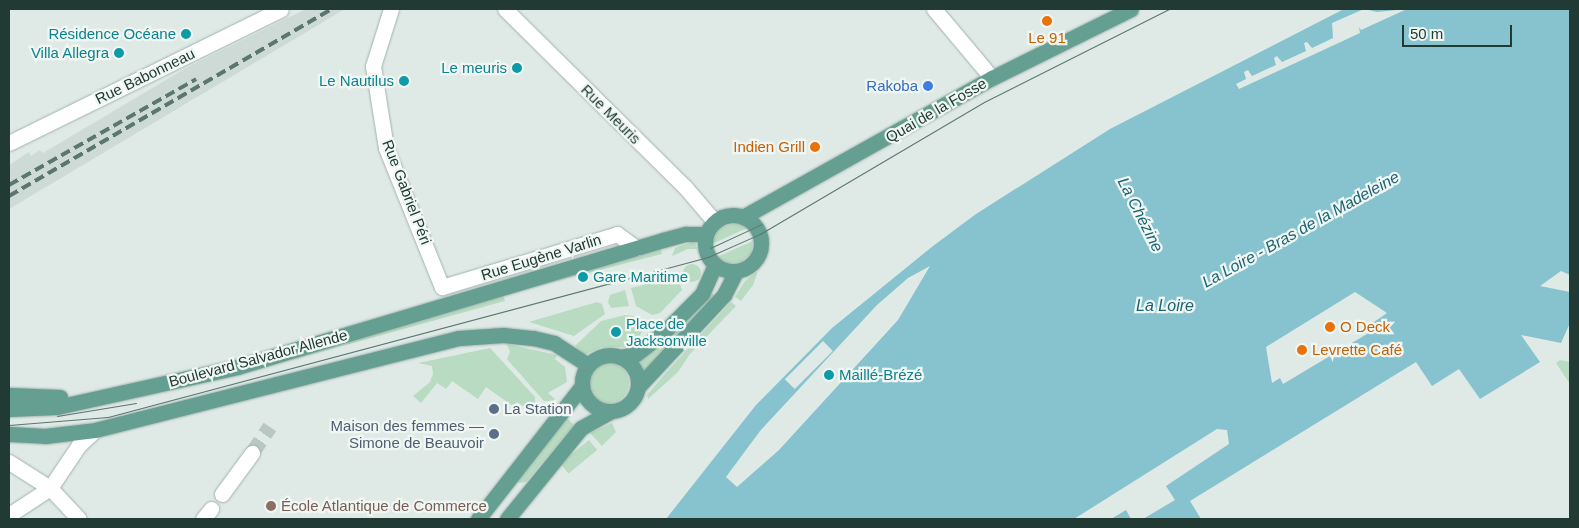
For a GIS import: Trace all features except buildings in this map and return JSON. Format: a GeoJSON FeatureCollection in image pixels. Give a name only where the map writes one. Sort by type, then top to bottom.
{"type":"FeatureCollection","features":[{"type":"Feature","properties":{"kind":"main road","name":"Quai de la Fosse"},"geometry":{"type":"LineString","coordinates":[[743,216],[992,78],[1131,9]]}},
{"type":"Feature","properties":{"kind":"main road"},"geometry":{"type":"LineString","coordinates":[[507,519],[581,428],[630,403],[638,387],[724,295],[736,271],[754,262],[761,248],[757,228],[743,216],[729,215],[714,221],[706,234],[706,251],[715,265],[736,271]]}},
{"type":"Feature","properties":{"kind":"main road"},"geometry":{"type":"LineString","coordinates":[[636,248],[686,234],[706,234]]}},
{"type":"Feature","properties":{"kind":"main road","name":"Boulevard Salvador Allende"},"geometry":{"type":"LineString","coordinates":[[9,409],[58,407],[254,363],[504,286],[636,248]]}},
{"type":"Feature","properties":{"kind":"main road"},"geometry":{"type":"LineString","coordinates":[[478,519],[582,386],[588,366],[604,356],[620,357],[636,354],[664,332],[702,294],[715,265]]}},
{"type":"Feature","properties":{"kind":"main road","name":"Boulevard Salvador Allende"},"geometry":{"type":"LineString","coordinates":[[9,434],[45,436],[95,430],[438,343],[503,335],[554,343],[588,366]]}},
{"type":"Feature","properties":{"kind":"main road"},"geometry":{"type":"LineString","coordinates":[[620,357],[634,369],[638,387]]}},
{"type":"Feature","properties":{"kind":"main road"},"geometry":{"type":"LineString","coordinates":[[582,386],[592,405],[612,411]]}},
{"type":"Feature","properties":{"kind":"main road"},"geometry":{"type":"LineString","coordinates":[[9,395],[39,398],[114,395]]}},
{"type":"Feature","properties":{"kind":"main road"},"geometry":{"type":"LineString","coordinates":[[9,440],[45,436]]}},
{"type":"Feature","properties":{"kind":"street","name":"Rue Babonneau"},"geometry":{"type":"LineString","coordinates":[[9,143],[281,9]]}},
{"type":"Feature","properties":{"kind":"street","name":"Rue Gabriel Péri"},"geometry":{"type":"LineString","coordinates":[[391,9],[373,66],[386,148],[442,287]]}},
{"type":"Feature","properties":{"kind":"street","name":"Rue Meuris"},"geometry":{"type":"LineString","coordinates":[[505,9],[685,187],[714,221]]}},
{"type":"Feature","properties":{"kind":"street"},"geometry":{"type":"LineString","coordinates":[[934,9],[992,78]]}},
{"type":"Feature","properties":{"kind":"street","name":"Rue Eugène Varlin"},"geometry":{"type":"LineString","coordinates":[[442,287],[617,234],[636,248]]}},
{"type":"Feature","properties":{"kind":"street"},"geometry":{"type":"LineString","coordinates":[[9,515],[50,488],[79,445],[95,430]]}},
{"type":"Feature","properties":{"kind":"street"},"geometry":{"type":"LineString","coordinates":[[222,494],[252,453]]}},
{"type":"Feature","properties":{"kind":"street"},"geometry":{"type":"LineString","coordinates":[[9,462],[50,488],[79,519]]}},
{"type":"Feature","properties":{"kind":"shaded area"},"geometry":{"type":"Polygon","coordinates":[[[306,9],[345,9],[9,209],[9,165],[29,152],[31,156],[40,150],[43,153],[186,68],[306,9]]]}},
{"type":"Feature","properties":{"kind":"green space"},"geometry":{"type":"Polygon","coordinates":[[[737,223],[747,228],[712,244],[719,227],[737,223]]]}},
{"type":"Feature","properties":{"kind":"green space"},"geometry":{"type":"Polygon","coordinates":[[[689,239],[695,241],[697,249],[688,249],[672,256],[675,248],[689,243],[689,239]]]}},
{"type":"Feature","properties":{"kind":"green space"},"geometry":{"type":"Polygon","coordinates":[[[753,241],[751,254],[741,262],[728,263],[717,257],[753,241]]]}},
{"type":"Feature","properties":{"kind":"green space"},"geometry":{"type":"Polygon","coordinates":[[[660,246],[662,254],[511,293],[660,246]]]}},
{"type":"Feature","properties":{"kind":"green space"},"geometry":{"type":"Polygon","coordinates":[[[688,264],[696,264],[701,269],[699,280],[688,282],[683,277],[683,269],[688,264]]]}},
{"type":"Feature","properties":{"kind":"green space"},"geometry":{"type":"Polygon","coordinates":[[[758,271],[753,285],[741,301],[735,297],[745,281],[758,271]]]}},
{"type":"Feature","properties":{"kind":"green space"},"geometry":{"type":"Polygon","coordinates":[[[672,278],[679,281],[682,290],[660,313],[652,315],[636,306],[631,288],[672,278]]]}},
{"type":"Feature","properties":{"kind":"green space"},"geometry":{"type":"Polygon","coordinates":[[[625,290],[629,306],[611,308],[608,302],[610,295],[625,290]]]}},
{"type":"Feature","properties":{"kind":"green space"},"geometry":{"type":"Polygon","coordinates":[[[502,292],[505,301],[295,359],[294,353],[502,292]]]}},
{"type":"Feature","properties":{"kind":"green space"},"geometry":{"type":"Polygon","coordinates":[[[711,293],[716,296],[644,371],[640,362],[711,293]]]}},
{"type":"Feature","properties":{"kind":"green space"},"geometry":{"type":"Polygon","coordinates":[[[597,302],[602,304],[605,314],[574,336],[529,322],[597,302]]]}},
{"type":"Feature","properties":{"kind":"green space"},"geometry":{"type":"Polygon","coordinates":[[[731,302],[736,306],[690,354],[678,372],[648,399],[647,395],[731,302]]]}},
{"type":"Feature","properties":{"kind":"green space"},"geometry":{"type":"Polygon","coordinates":[[[625,315],[634,316],[646,324],[634,347],[602,347],[584,355],[575,346],[601,321],[625,315]]]}},
{"type":"Feature","properties":{"kind":"green space"},"geometry":{"type":"Polygon","coordinates":[[[507,344],[557,355],[555,359],[565,367],[567,382],[548,393],[555,399],[553,401],[544,401],[507,359],[510,352],[507,344]]]}},
{"type":"Feature","properties":{"kind":"green space"},"geometry":{"type":"Polygon","coordinates":[[[490,348],[535,397],[535,403],[529,410],[517,402],[513,406],[486,387],[478,399],[452,381],[446,389],[437,383],[421,403],[413,396],[430,382],[433,374],[432,366],[418,363],[490,348]]]}},
{"type":"Feature","properties":{"kind":"green space"},"geometry":{"type":"Polygon","coordinates":[[[1560,360],[1570,362],[1570,384],[1556,363],[1560,360]]]}},
{"type":"Feature","properties":{"kind":"green space"},"geometry":{"type":"Polygon","coordinates":[[[613,363],[620,366],[626,372],[629,383],[628,391],[620,400],[613,403],[605,403],[598,400],[590,391],[589,379],[592,372],[601,364],[613,363]]]}},
{"type":"Feature","properties":{"kind":"green space"},"geometry":{"type":"Polygon","coordinates":[[[567,418],[574,425],[526,482],[519,483],[518,477],[567,418]]]}},
{"type":"Feature","properties":{"kind":"green space"},"geometry":{"type":"Polygon","coordinates":[[[612,423],[616,432],[602,446],[590,433],[612,423]]]}},
{"type":"Feature","properties":{"kind":"green space"},"geometry":{"type":"Polygon","coordinates":[[[589,440],[597,450],[568,473],[560,463],[589,440]]]}},
{"type":"Feature","properties":{"kind":"water","name":"La Loire"},"geometry":{"type":"Polygon","coordinates":[[[1344,9],[1570,9],[1570,275],[1561,271],[1540,286],[1570,292],[1570,323],[1561,343],[1521,335],[1540,362],[1480,399],[1459,369],[1432,386],[1416,362],[1190,501],[1201,519],[666,519],[756,405],[832,328],[933,246],[976,214],[1110,129],[1344,9]],[[930,266],[908,278],[877,305],[760,431],[726,477],[737,487],[779,450],[898,320],[930,266]]]}},
{"type":"Feature","properties":{"kind":"pier"},"geometry":{"type":"Polygon","coordinates":[[[1364,9],[1377,12],[1407,9],[1361,30],[1359,27],[1360,33],[1239,89],[1236,84],[1246,79],[1244,72],[1248,70],[1252,76],[1276,65],[1274,58],[1277,56],[1282,62],[1306,51],[1304,43],[1307,42],[1312,48],[1333,38],[1332,23],[1364,9]]]}},
{"type":"Feature","properties":{"kind":"pier"},"geometry":{"type":"Polygon","coordinates":[[[1355,292],[1387,313],[1374,322],[1377,328],[1283,384],[1280,378],[1272,383],[1266,347],[1355,292]]]}},
{"type":"Feature","properties":{"kind":"pier"},"geometry":{"type":"Polygon","coordinates":[[[823,341],[833,351],[795,389],[785,379],[823,341]]]}},
{"type":"Feature","properties":{"kind":"pier"},"geometry":{"type":"Polygon","coordinates":[[[1217,429],[1227,430],[1229,444],[1166,486],[1175,500],[1143,519],[1131,519],[1126,510],[1111,519],[1074,519],[1217,429]]]}},
{"type":"Feature","properties":{"kind":"tunnel"},"geometry":{"type":"LineString","coordinates":[[252,453],[270,426]]}},
{"type":"Feature","properties":{"kind":"tram line"},"geometry":{"type":"LineString","coordinates":[[9,425],[108,417],[708,257],[760,234],[984,102],[1169,9]]}},
{"type":"Feature","properties":{"kind":"tram line"},"geometry":{"type":"LineString","coordinates":[[710,248],[762,224]]}},
{"type":"Feature","properties":{"kind":"tram line"},"geometry":{"type":"LineString","coordinates":[[57,416],[136,403]]}},
{"type":"Feature","properties":{"kind":"railway"},"geometry":{"type":"LineString","coordinates":[[9,196],[332,9]]}},
{"type":"Feature","properties":{"kind":"railway"},"geometry":{"type":"LineString","coordinates":[[9,185],[196,79]]}},
{"type":"Feature","properties":{"kind":"place","name":"Le 91"},"geometry":{"type":"Point","coordinates":[1047,21]}},
{"type":"Feature","properties":{"kind":"place","name":"Résidence Océane"},"geometry":{"type":"Point","coordinates":[186,34]}},
{"type":"Feature","properties":{"kind":"place","name":"Villa Allegra"},"geometry":{"type":"Point","coordinates":[119,53]}},
{"type":"Feature","properties":{"kind":"place","name":"Le meuris"},"geometry":{"type":"Point","coordinates":[517,68]}},
{"type":"Feature","properties":{"kind":"place","name":"Le Nautilus"},"geometry":{"type":"Point","coordinates":[404,81]}},
{"type":"Feature","properties":{"kind":"place","name":"Rakoba"},"geometry":{"type":"Point","coordinates":[928,86]}},
{"type":"Feature","properties":{"kind":"place","name":"Indien Grill"},"geometry":{"type":"Point","coordinates":[815,147]}},
{"type":"Feature","properties":{"kind":"place","name":"Gare Maritime"},"geometry":{"type":"Point","coordinates":[583,277]}},
{"type":"Feature","properties":{"kind":"place","name":"O Deck"},"geometry":{"type":"Point","coordinates":[1330,327]}},
{"type":"Feature","properties":{"kind":"place","name":"Place de Jacksonville"},"geometry":{"type":"Point","coordinates":[616,332]}},
{"type":"Feature","properties":{"kind":"place","name":"Levrette Café"},"geometry":{"type":"Point","coordinates":[1302,350]}},
{"type":"Feature","properties":{"kind":"place","name":"Maillé-Brézé"},"geometry":{"type":"Point","coordinates":[829,375]}},
{"type":"Feature","properties":{"kind":"place","name":"La Station"},"geometry":{"type":"Point","coordinates":[494,409]}},
{"type":"Feature","properties":{"kind":"place","name":"Maison des femmes — Simone de Beauvoir"},"geometry":{"type":"Point","coordinates":[494,434]}},
{"type":"Feature","properties":{"kind":"place","name":"École Atlantique de Commerce"},"geometry":{"type":"Point","coordinates":[271,506]}},
{"type":"Feature","properties":{"kind":"water label","name":"La Chézine"},"geometry":{"type":"Point","coordinates":[1140,215]}},
{"type":"Feature","properties":{"kind":"water label","name":"La Loire - Bras de la Madeleine"},"geometry":{"type":"Point","coordinates":[1301,230]}}]}
